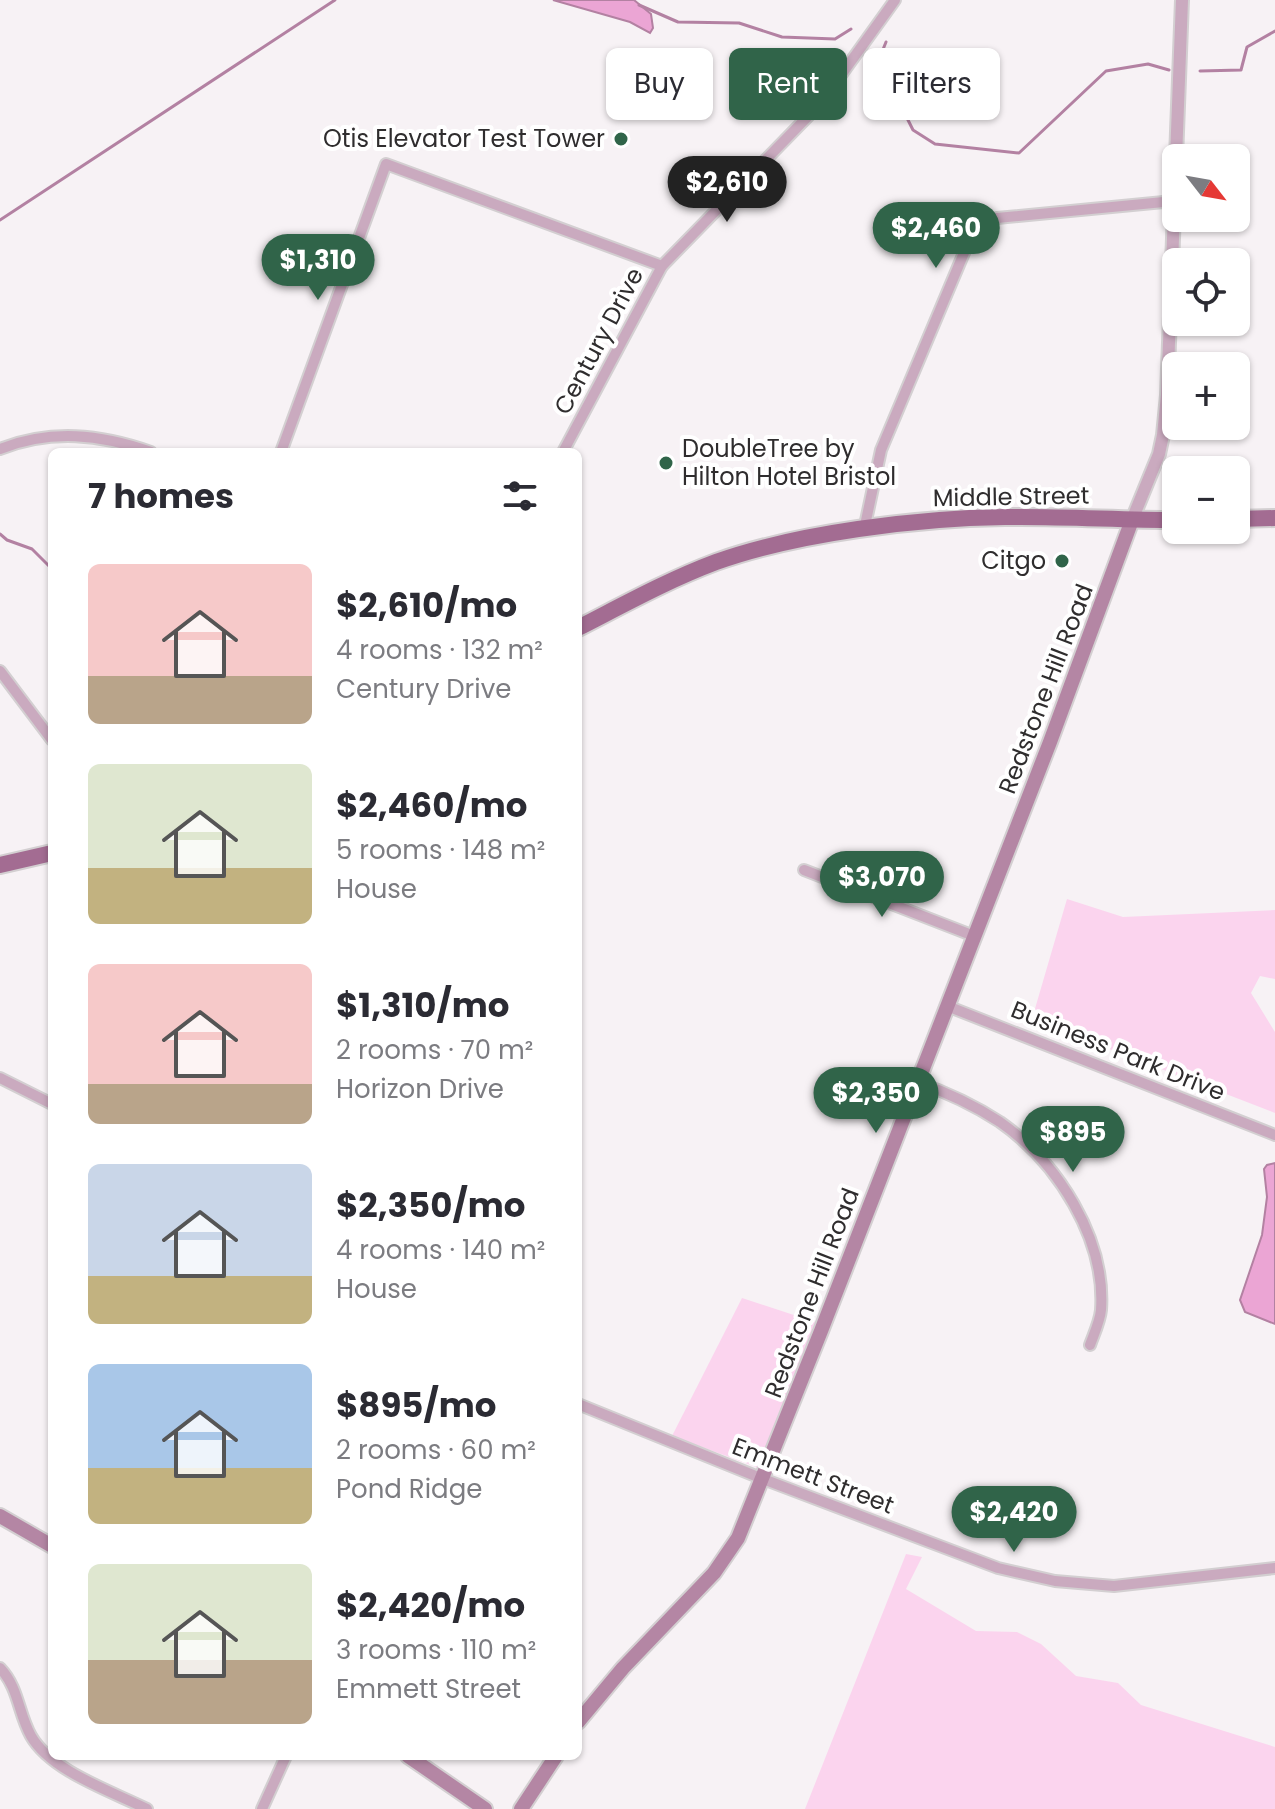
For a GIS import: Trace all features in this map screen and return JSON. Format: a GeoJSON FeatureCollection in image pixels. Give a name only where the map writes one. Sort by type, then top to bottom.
{"type":"FeatureCollection","features":[{"type":"Feature","properties":{"kind":"main road","name":"Middle Street"},"geometry":{"type":"LineString","coordinates":[[582,626],[716,562],[800,540],[968,518],[1162,520]]}},
{"type":"Feature","properties":{"kind":"main road"},"geometry":{"type":"LineString","coordinates":[[1250,519],[1275,518]]}},
{"type":"Feature","properties":{"kind":"main road","name":"Redstone Hill Road"},"geometry":{"type":"LineString","coordinates":[[582,1717],[623,1668],[714,1573],[738,1538],[1055,729],[1132,520]]}},
{"type":"Feature","properties":{"kind":"main road"},"geometry":{"type":"LineString","coordinates":[[0,865],[48,854]]}},
{"type":"Feature","properties":{"kind":"main road"},"geometry":{"type":"LineString","coordinates":[[0,1516],[48,1544]]}},
{"type":"Feature","properties":{"kind":"main road"},"geometry":{"type":"LineString","coordinates":[[414,1760],[485,1809]]}},
{"type":"Feature","properties":{"kind":"main road"},"geometry":{"type":"LineString","coordinates":[[521,1809],[553,1760]]}},
{"type":"Feature","properties":{"kind":"street","name":"Century Drive"},"geometry":{"type":"LineString","coordinates":[[565,448],[662,266],[821,103],[895,0]]}},
{"type":"Feature","properties":{"kind":"street"},"geometry":{"type":"LineString","coordinates":[[1177,144],[1182,0]]}},
{"type":"Feature","properties":{"kind":"street"},"geometry":{"type":"LineString","coordinates":[[282,448],[386,164],[662,266]]}},
{"type":"Feature","properties":{"kind":"street"},"geometry":{"type":"LineString","coordinates":[[864,530],[881,450],[971,238],[997,218],[1162,202]]}},
{"type":"Feature","properties":{"kind":"street"},"geometry":{"type":"LineString","coordinates":[[1132,520],[1159,454],[1163,435],[1173,232]]}},
{"type":"Feature","properties":{"kind":"street"},"geometry":{"type":"LineString","coordinates":[[0,449],[22,441],[63,434],[102,438],[137,448]]}},
{"type":"Feature","properties":{"kind":"street"},"geometry":{"type":"LineString","coordinates":[[0,671],[48,735]]}},
{"type":"Feature","properties":{"kind":"street"},"geometry":{"type":"LineString","coordinates":[[804,870],[974,936]]}},
{"type":"Feature","properties":{"kind":"street","name":"Business Park Drive"},"geometry":{"type":"LineString","coordinates":[[947,1006],[1275,1135]]}},
{"type":"Feature","properties":{"kind":"street"},"geometry":{"type":"LineString","coordinates":[[0,1078],[48,1102]]}},
{"type":"Feature","properties":{"kind":"street"},"geometry":{"type":"LineString","coordinates":[[917,1082],[971,1104],[1002,1124],[1051,1171],[1074,1205],[1091,1240],[1099,1267],[1101,1312],[1090,1345]]}},
{"type":"Feature","properties":{"kind":"street","name":"Emmett Street"},"geometry":{"type":"LineString","coordinates":[[582,1406],[763,1479],[998,1568],[1055,1581],[1114,1586],[1275,1568]]}},
{"type":"Feature","properties":{"kind":"street"},"geometry":{"type":"LineString","coordinates":[[0,1668],[17,1694],[29,1734],[48,1756]]}},
{"type":"Feature","properties":{"kind":"street"},"geometry":{"type":"LineString","coordinates":[[53,1760],[147,1809]]}},
{"type":"Feature","properties":{"kind":"street"},"geometry":{"type":"LineString","coordinates":[[262,1809],[284,1760]]}},
{"type":"Feature","properties":{"kind":"shaded area"},"geometry":{"type":"Polygon","coordinates":[[[553,0],[634,0],[651,14],[653,28],[650,33],[630,22],[553,0]]]}},
{"type":"Feature","properties":{"kind":"shaded area"},"geometry":{"type":"Polygon","coordinates":[[[1067,899],[1123,917],[1275,910],[1275,979],[1260,976],[1251,993],[1275,1032],[1275,1113],[1032,1019],[1067,899]]]}},
{"type":"Feature","properties":{"kind":"shaded area"},"geometry":{"type":"Polygon","coordinates":[[[1275,1163],[1275,1324],[1245,1312],[1240,1300],[1262,1235],[1267,1197],[1264,1169],[1275,1163]]]}},
{"type":"Feature","properties":{"kind":"shaded area"},"geometry":{"type":"Polygon","coordinates":[[[742,1298],[815,1322],[759,1468],[672,1436],[742,1298]]]}},
{"type":"Feature","properties":{"kind":"shaded area"},"geometry":{"type":"Polygon","coordinates":[[[906,1554],[922,1557],[906,1589],[976,1631],[1017,1632],[1041,1644],[1076,1676],[1118,1683],[1141,1705],[1275,1747],[1275,1809],[805,1809],[906,1554]]]}},
{"type":"Feature","properties":{"kind":"waterway"},"geometry":{"type":"LineString","coordinates":[[0,220],[335,0]]}},
{"type":"Feature","properties":{"kind":"waterway"},"geometry":{"type":"LineString","coordinates":[[639,5],[678,22],[739,23],[782,37],[835,39],[851,29]]}},
{"type":"Feature","properties":{"kind":"waterway"},"geometry":{"type":"LineString","coordinates":[[1200,71],[1241,70],[1247,47],[1275,31]]}},
{"type":"Feature","properties":{"kind":"waterway"},"geometry":{"type":"LineString","coordinates":[[886,42],[880,57],[913,130],[935,144],[1019,153],[1106,71],[1148,64],[1169,70]]}},
{"type":"Feature","properties":{"kind":"waterway"},"geometry":{"type":"LineString","coordinates":[[0,534],[7,540],[32,549],[48,565]]}},
{"type":"Feature","properties":{"kind":"place","name":"Otis Elevator Test Tower"},"geometry":{"type":"Point","coordinates":[621,139]}},
{"type":"Feature","properties":{"kind":"place","name":"DoubleTree by Hilton Hotel Bristol"},"geometry":{"type":"Point","coordinates":[666,463]}},
{"type":"Feature","properties":{"kind":"place","name":"Citgo"},"geometry":{"type":"Point","coordinates":[1062,561]}}]}
